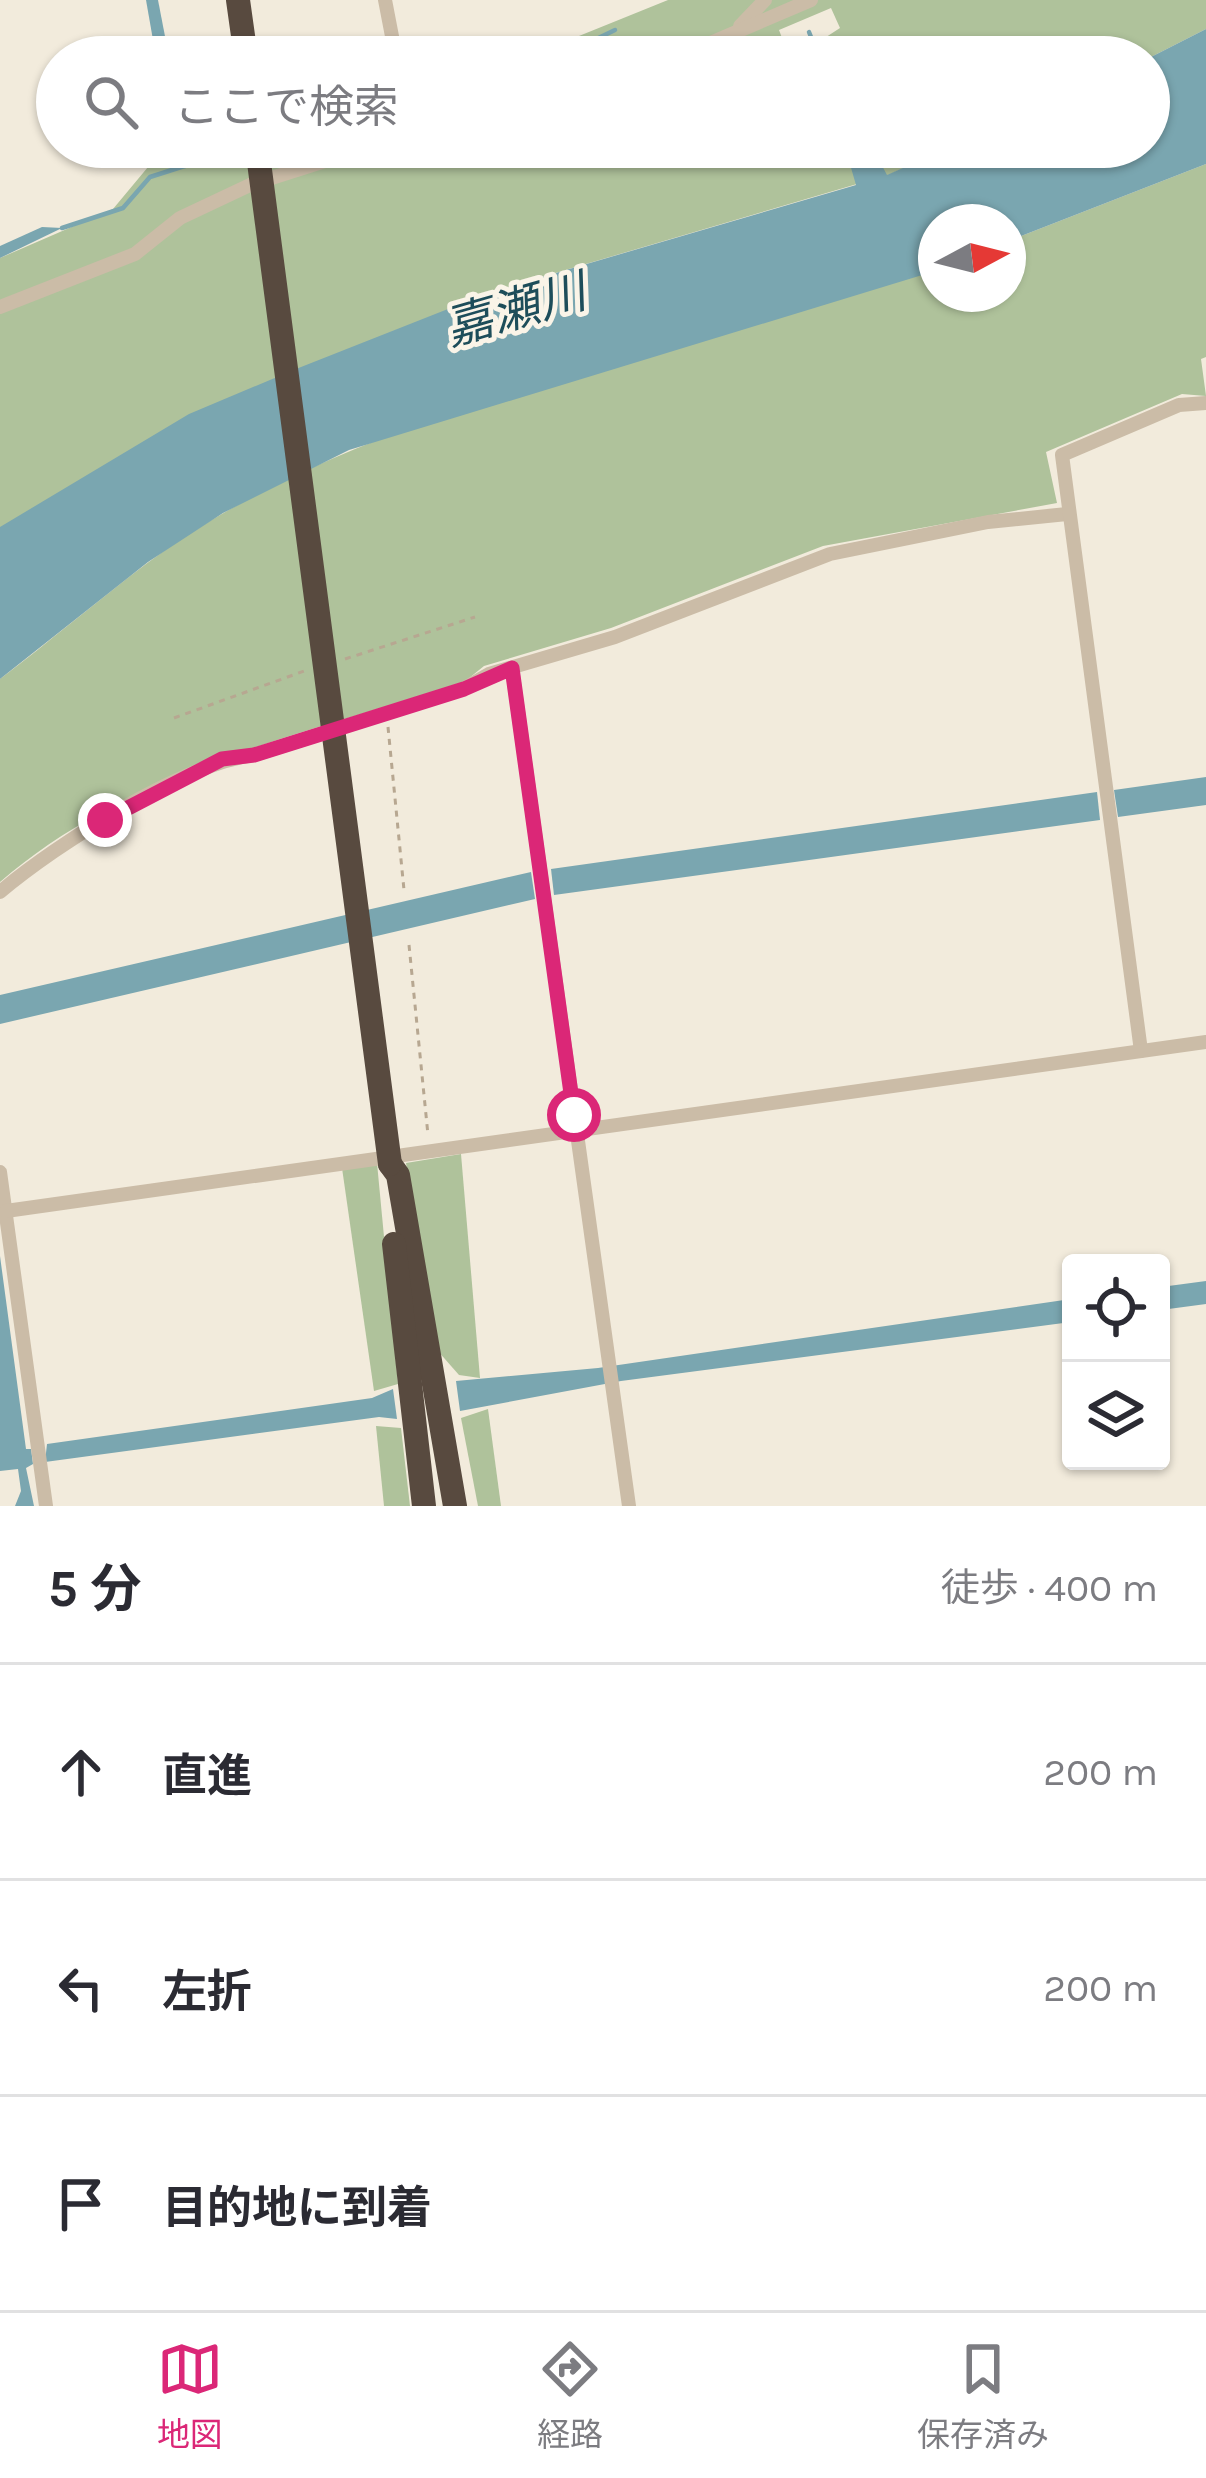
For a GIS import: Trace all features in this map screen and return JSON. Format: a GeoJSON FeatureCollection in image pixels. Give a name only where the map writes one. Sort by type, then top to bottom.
{"type":"FeatureCollection","features":[{"type":"Feature","properties":{"kind":"highway"},"geometry":{"type":"LineString","coordinates":[[238,0],[243,36]]}},
{"type":"Feature","properties":{"kind":"highway"},"geometry":{"type":"LineString","coordinates":[[260,168],[390,1164],[387,1177],[424,1506]]}},
{"type":"Feature","properties":{"kind":"highway"},"geometry":{"type":"LineString","coordinates":[[390,1164],[398,1175],[455,1506]]}},
{"type":"Feature","properties":{"kind":"street"},"geometry":{"type":"LineString","coordinates":[[386,0],[392,36]]}},
{"type":"Feature","properties":{"kind":"street"},"geometry":{"type":"LineString","coordinates":[[732,34],[765,0]]}},
{"type":"Feature","properties":{"kind":"street"},"geometry":{"type":"LineString","coordinates":[[727,36],[811,0]]}},
{"type":"Feature","properties":{"kind":"street"},"geometry":{"type":"LineString","coordinates":[[0,307],[135,254],[180,218],[250,185],[305,168]]}},
{"type":"Feature","properties":{"kind":"street"},"geometry":{"type":"LineString","coordinates":[[1141,1051],[1062,455],[1179,405],[1206,403]]}},
{"type":"Feature","properties":{"kind":"street"},"geometry":{"type":"LineString","coordinates":[[0,892],[105,820],[222,759],[254,755],[615,637],[830,554],[988,522],[1067,514]]}},
{"type":"Feature","properties":{"kind":"street"},"geometry":{"type":"LineString","coordinates":[[512,668],[629,1506]]}},
{"type":"Feature","properties":{"kind":"street"},"geometry":{"type":"LineString","coordinates":[[5,1211],[1206,1042]]}},
{"type":"Feature","properties":{"kind":"street"},"geometry":{"type":"LineString","coordinates":[[0,1172],[46,1506]]}},
{"type":"Feature","properties":{"kind":"path"},"geometry":{"type":"LineString","coordinates":[[386,713],[404,890]]}},
{"type":"Feature","properties":{"kind":"path"},"geometry":{"type":"LineString","coordinates":[[410,945],[430,1150]]}},
{"type":"Feature","properties":{"kind":"green space"},"geometry":{"type":"Polygon","coordinates":[[[668,0],[1206,0],[1206,29],[1170,47],[1170,36],[828,36],[840,28],[831,8],[779,30],[781,36],[579,36],[668,0]]]}},
{"type":"Feature","properties":{"kind":"green space"},"geometry":{"type":"Polygon","coordinates":[[[1206,164],[1206,357],[1201,359],[1206,396],[1182,394],[1046,452],[1057,503],[823,546],[611,628],[484,666],[463,683],[220,760],[104,811],[50,843],[0,882],[0,679],[146,564],[209,521],[312,468],[418,425],[918,275],[918,312],[1026,312],[1026,234],[1206,164]]]}},
{"type":"Feature","properties":{"kind":"green space"},"geometry":{"type":"Polygon","coordinates":[[[147,168],[852,168],[857,184],[491,292],[0,561],[0,258],[113,209],[147,168]]]}},
{"type":"Feature","properties":{"kind":"green space"},"geometry":{"type":"Polygon","coordinates":[[[461,1154],[480,1378],[459,1375],[437,1350],[406,1163],[461,1154]]]}},
{"type":"Feature","properties":{"kind":"green space"},"geometry":{"type":"Polygon","coordinates":[[[377,1163],[398,1384],[374,1391],[342,1168],[377,1163]]]}},
{"type":"Feature","properties":{"kind":"green space"},"geometry":{"type":"Polygon","coordinates":[[[488,1409],[501,1506],[478,1506],[461,1418],[488,1409]]]}},
{"type":"Feature","properties":{"kind":"green space"},"geometry":{"type":"Polygon","coordinates":[[[376,1426],[401,1428],[410,1506],[384,1506],[376,1426]]]}},
{"type":"Feature","properties":{"kind":"water"},"geometry":{"type":"Polygon","coordinates":[[[146,0],[158,0],[165,36],[152,36],[146,0]]]}},
{"type":"Feature","properties":{"kind":"water","name":"嘉瀬川"},"geometry":{"type":"Polygon","coordinates":[[[1206,29],[1206,164],[1026,234],[1026,204],[918,204],[918,276],[349,450],[223,513],[148,562],[0,679],[0,527],[189,414],[491,292],[856,185],[851,168],[883,168],[887,175],[903,168],[1170,168],[1170,47],[1206,29]]]}},
{"type":"Feature","properties":{"kind":"water"},"geometry":{"type":"Polygon","coordinates":[[[42,227],[62,228],[0,258],[0,246],[42,227]]]}},
{"type":"Feature","properties":{"kind":"water"},"geometry":{"type":"Polygon","coordinates":[[[1206,777],[1206,805],[1118,817],[1114,790],[1206,777]]]}},
{"type":"Feature","properties":{"kind":"water"},"geometry":{"type":"Polygon","coordinates":[[[1097,792],[1100,820],[554,895],[551,869],[1097,792]]]}},
{"type":"Feature","properties":{"kind":"water"},"geometry":{"type":"Polygon","coordinates":[[[531,872],[535,899],[0,1024],[0,995],[531,872]]]}},
{"type":"Feature","properties":{"kind":"water"},"geometry":{"type":"Polygon","coordinates":[[[0,1256],[26,1449],[31,1449],[33,1464],[26,1468],[34,1506],[15,1506],[21,1491],[18,1469],[0,1471],[0,1256]]]}},
{"type":"Feature","properties":{"kind":"water"},"geometry":{"type":"Polygon","coordinates":[[[1206,1281],[1206,1304],[1170,1309],[1170,1286],[1206,1281]]]}},
{"type":"Feature","properties":{"kind":"water"},"geometry":{"type":"Polygon","coordinates":[[[1062,1300],[1062,1323],[621,1381],[460,1411],[456,1381],[598,1368],[1062,1300]]]}},
{"type":"Feature","properties":{"kind":"water"},"geometry":{"type":"Polygon","coordinates":[[[393,1389],[397,1419],[379,1417],[45,1462],[47,1444],[372,1398],[393,1389]]]}},
{"type":"Feature","properties":{"kind":"waterway"},"geometry":{"type":"LineString","coordinates":[[603,36],[615,30]]}},
{"type":"Feature","properties":{"kind":"waterway"},"geometry":{"type":"LineString","coordinates":[[809,32],[811,36]]}},
{"type":"Feature","properties":{"kind":"waterway"},"geometry":{"type":"LineString","coordinates":[[62,228],[123,208],[150,177],[178,168]]}},
{"type":"Feature","properties":{"kind":"route"},"geometry":{"type":"LineString","coordinates":[[105,820],[222,759],[254,755],[464,689],[489,674],[512,668],[574,1115]]}}]}
